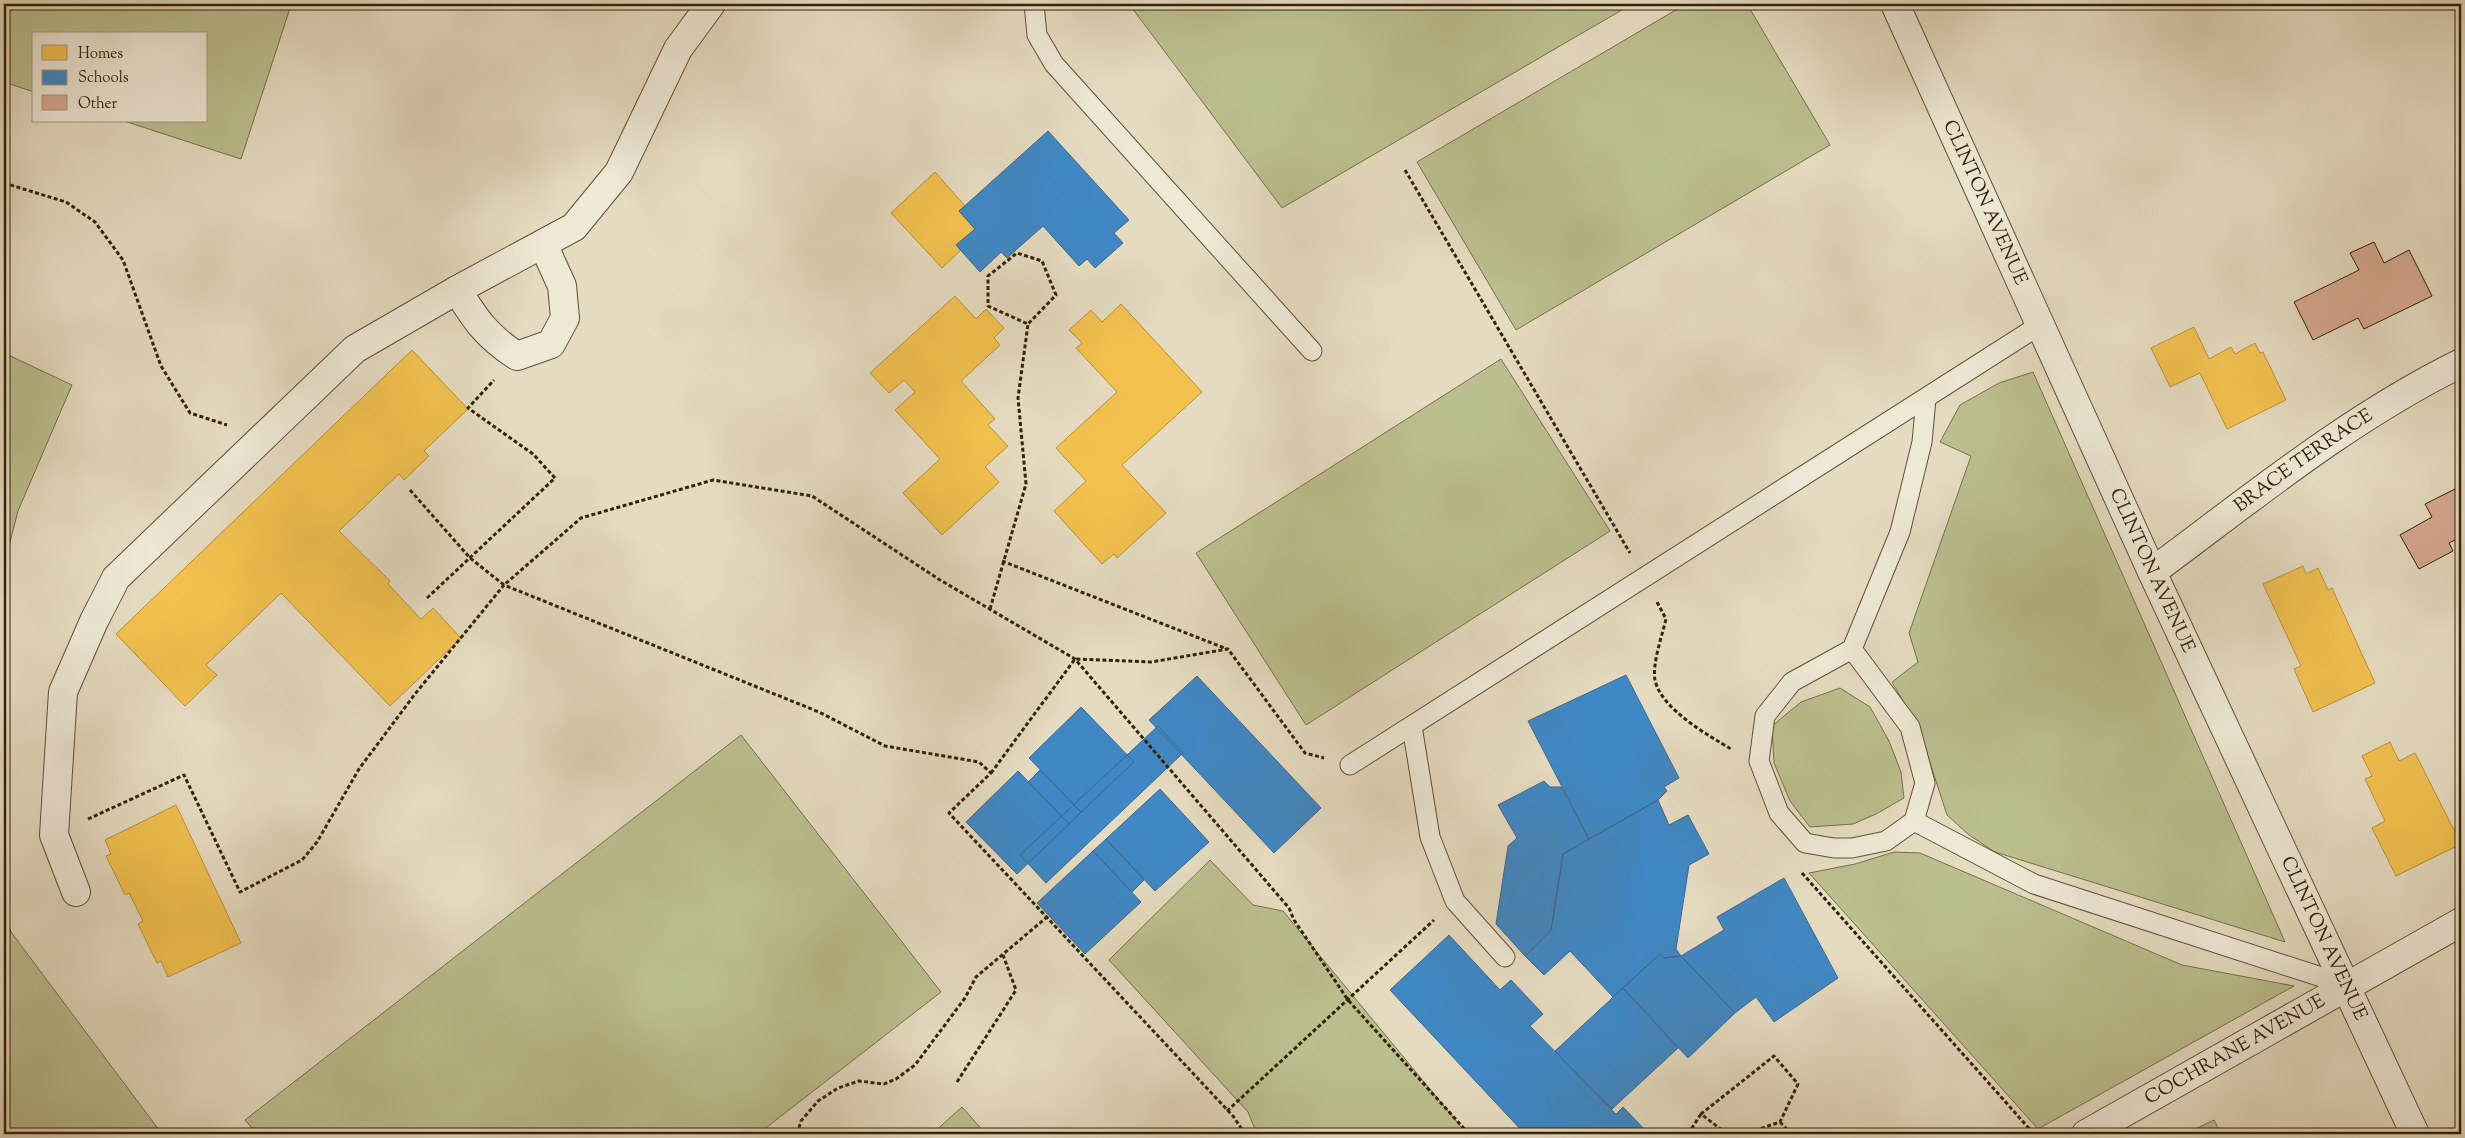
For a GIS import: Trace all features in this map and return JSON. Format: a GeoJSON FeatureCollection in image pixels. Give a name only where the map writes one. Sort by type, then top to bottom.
{"type":"FeatureCollection","features":[{"type":"Feature","properties":{"kind":"street"},"geometry":{"type":"LineString","coordinates":[[76,892],[54,835],[63,692],[94,621],[116,578],[355,350],[457,290],[574,227],[619,172],[678,49],[711,4]]}},
{"type":"Feature","properties":{"kind":"street","name":"CLINTON AVENUE"},"geometry":{"type":"LineString","coordinates":[[1896,4],[2152,572],[2415,1134]]}},
{"type":"Feature","properties":{"kind":"street"},"geometry":{"type":"LineString","coordinates":[[457,290],[475,319],[494,342],[517,356],[551,344],[565,318],[562,286],[543,244]]}},
{"type":"Feature","properties":{"kind":"street","name":"BRACE TERRACE"},"geometry":{"type":"LineString","coordinates":[[2152,572],[2321,446],[2414,386],[2461,363]]}},
{"type":"Feature","properties":{"kind":"street","name":"COCHRANE AVENUE"},"geometry":{"type":"LineString","coordinates":[[2086,1134],[2346,985],[2461,922]]}},
{"type":"Feature","properties":{"kind":"lane"},"geometry":{"type":"LineString","coordinates":[[1034,4],[1037,35],[1054,64],[1312,351]]}},
{"type":"Feature","properties":{"kind":"lane"},"geometry":{"type":"LineString","coordinates":[[1350,765],[2040,325]]}},
{"type":"Feature","properties":{"kind":"lane"},"geometry":{"type":"LineString","coordinates":[[1852,648],[1910,727],[1925,783],[1914,821],[1886,841],[1852,848],[1834,848],[1805,843],[1779,813],[1759,761],[1765,716],[1792,682],[1852,648],[1900,532],[1922,442],[1926,399]]}},
{"type":"Feature","properties":{"kind":"lane"},"geometry":{"type":"LineString","coordinates":[[1412,726],[1430,837],[1455,901],[1505,957]]}},
{"type":"Feature","properties":{"kind":"lane"},"geometry":{"type":"LineString","coordinates":[[1914,821],[2034,884],[2346,985]]}},
{"type":"Feature","properties":{"kind":"path"},"geometry":{"type":"LineString","coordinates":[[1405,170],[1645,578],[1666,619],[1658,652],[1655,680],[1666,700],[1691,725],[1743,756],[1759,761]]}},
{"type":"Feature","properties":{"kind":"path"},"geometry":{"type":"LineString","coordinates":[[4,183],[66,202],[95,222],[123,260],[161,366],[190,413],[264,437]]}},
{"type":"Feature","properties":{"kind":"path"},"geometry":{"type":"LineString","coordinates":[[990,609],[1002,561],[1026,484],[1018,398],[1028,324],[1056,295],[1042,261],[1017,253],[988,276],[988,306],[1028,324]]}},
{"type":"Feature","properties":{"kind":"path"},"geometry":{"type":"LineString","coordinates":[[427,598],[555,478],[533,454],[468,408],[517,356]]}},
{"type":"Feature","properties":{"kind":"path"},"geometry":{"type":"LineString","coordinates":[[54,835],[184,775],[240,892],[302,860],[317,842],[359,769],[415,694],[504,586],[581,518],[712,480],[812,496],[940,580],[1075,660],[1289,908],[1294,920],[1348,1000],[1469,1134]]}},
{"type":"Feature","properties":{"kind":"path"},"geometry":{"type":"LineString","coordinates":[[410,490],[470,558],[504,586],[819,712],[885,746],[979,762],[991,773]]}},
{"type":"Feature","properties":{"kind":"path"},"geometry":{"type":"LineString","coordinates":[[1002,561],[1228,649],[1305,753],[1350,765]]}},
{"type":"Feature","properties":{"kind":"path"},"geometry":{"type":"LineString","coordinates":[[1075,660],[1151,662],[1228,649]]}},
{"type":"Feature","properties":{"kind":"path"},"geometry":{"type":"LineString","coordinates":[[1075,660],[991,773],[949,813],[1228,1111],[1245,1134]]}},
{"type":"Feature","properties":{"kind":"path"},"geometry":{"type":"LineString","coordinates":[[1805,843],[1792,861],[2034,1134]]}},
{"type":"Feature","properties":{"kind":"path"},"geometry":{"type":"LineString","coordinates":[[1228,1111],[1455,901]]}},
{"type":"Feature","properties":{"kind":"path"},"geometry":{"type":"LineString","coordinates":[[797,1134],[801,1121],[818,1101],[838,1088],[859,1081],[884,1084],[896,1079],[915,1065],[965,998],[976,977],[1047,917]]}},
{"type":"Feature","properties":{"kind":"path"},"geometry":{"type":"LineString","coordinates":[[958,1082],[1016,990],[1003,954]]}},
{"type":"Feature","properties":{"kind":"path"},"geometry":{"type":"LineString","coordinates":[[1688,1134],[1701,1114],[1774,1056],[1798,1084],[1780,1122],[1744,1134]]}},
{"type":"Feature","properties":{"kind":"path"},"geometry":{"type":"LineString","coordinates":[[1701,1114],[1727,1134]]}},
{"type":"Feature","properties":{"kind":"path"},"geometry":{"type":"LineString","coordinates":[[1780,1122],[1791,1134]]}},
{"type":"Feature","properties":{"kind":"green space"},"geometry":{"type":"Polygon","coordinates":[[[4,4],[295,4],[291,5],[241,159],[127,122],[208,122],[208,32],[32,32],[32,91],[4,82],[4,4]]]}},
{"type":"Feature","properties":{"kind":"green space"},"geometry":{"type":"Polygon","coordinates":[[[1129,4],[1632,4],[1282,208],[1129,4]]]}},
{"type":"Feature","properties":{"kind":"green space"},"geometry":{"type":"Polygon","coordinates":[[[1686,4],[1747,4],[1830,145],[1516,330],[1417,162],[1686,4]]]}},
{"type":"Feature","properties":{"kind":"green space"},"geometry":{"type":"Polygon","coordinates":[[[4,353],[72,385],[18,511],[4,565],[4,353]]]}},
{"type":"Feature","properties":{"kind":"green space"},"geometry":{"type":"Polygon","coordinates":[[[1501,359],[1610,531],[1306,725],[1196,553],[1501,359]]]}},
{"type":"Feature","properties":{"kind":"green space"},"geometry":{"type":"Polygon","coordinates":[[[2033,372],[2285,942],[1995,852],[1969,835],[1947,815],[1924,744],[1913,718],[1892,682],[1918,662],[1909,633],[1971,456],[1940,442],[1960,405],[1999,383],[2033,372]]]}},
{"type":"Feature","properties":{"kind":"green space"},"geometry":{"type":"Polygon","coordinates":[[[1840,688],[1870,707],[1889,741],[1901,772],[1904,798],[1876,814],[1853,824],[1810,827],[1790,801],[1774,763],[1772,726],[1801,702],[1840,688]]]}},
{"type":"Feature","properties":{"kind":"green space"},"geometry":{"type":"Polygon","coordinates":[[[741,735],[941,992],[758,1134],[257,1134],[245,1120],[741,735]]]}},
{"type":"Feature","properties":{"kind":"green space"},"geometry":{"type":"Polygon","coordinates":[[[1894,852],[1920,853],[2182,965],[2294,986],[2038,1129],[1809,873],[1855,864],[1894,852]]]}},
{"type":"Feature","properties":{"kind":"green space"},"geometry":{"type":"Polygon","coordinates":[[[1210,860],[1253,905],[1283,911],[1467,1134],[1257,1134],[1248,1112],[1109,960],[1210,860]]]}},
{"type":"Feature","properties":{"kind":"green space"},"geometry":{"type":"Polygon","coordinates":[[[4,913],[11,932],[162,1134],[4,1134],[4,913]]]}},
{"type":"Feature","properties":{"kind":"green space"},"geometry":{"type":"Polygon","coordinates":[[[962,1107],[986,1134],[932,1134],[962,1107]]]}},
{"type":"Feature","properties":{"kind":"green space"},"geometry":{"type":"Polygon","coordinates":[[[2214,1120],[2221,1134],[2185,1134],[2214,1120]]]}},
{"type":"Feature","properties":{"kind":"building: Homes"},"geometry":{"type":"Polygon","coordinates":[[[935,172],[965,206],[959,211],[975,229],[956,245],[961,250],[942,268],[891,213],[935,172]]]}},
{"type":"Feature","properties":{"kind":"building: Homes"},"geometry":{"type":"Polygon","coordinates":[[[955,296],[976,319],[986,309],[1004,328],[994,338],[1000,345],[961,381],[995,419],[988,425],[1008,446],[985,467],[999,482],[942,535],[903,493],[940,459],[895,410],[915,392],[904,380],[889,393],[870,373],[955,296]]]}},
{"type":"Feature","properties":{"kind":"building: Homes"},"geometry":{"type":"Polygon","coordinates":[[[1121,304],[1202,392],[1122,465],[1166,513],[1117,558],[1114,554],[1102,564],[1054,511],[1086,481],[1056,448],[1117,392],[1076,348],[1082,343],[1069,330],[1091,310],[1102,322],[1121,304]]]}},
{"type":"Feature","properties":{"kind":"building: Homes"},"geometry":{"type":"Polygon","coordinates":[[[2194,327],[2209,359],[2231,347],[2235,354],[2255,343],[2260,353],[2263,352],[2286,400],[2227,429],[2200,373],[2170,387],[2151,348],[2194,327]]]}},
{"type":"Feature","properties":{"kind":"building: Homes"},"geometry":{"type":"Polygon","coordinates":[[[412,350],[468,409],[424,451],[429,456],[404,480],[399,474],[339,531],[390,581],[388,584],[421,619],[433,608],[461,638],[390,706],[281,593],[206,665],[217,675],[185,706],[116,634],[412,350]]]}},
{"type":"Feature","properties":{"kind":"building: Homes"},"geometry":{"type":"Polygon","coordinates":[[[2303,566],[2306,574],[2318,568],[2328,590],[2332,588],[2375,683],[2313,712],[2294,669],[2301,666],[2263,584],[2303,566]]]}},
{"type":"Feature","properties":{"kind":"building: Homes"},"geometry":{"type":"Polygon","coordinates":[[[2390,742],[2399,761],[2415,753],[2461,844],[2396,876],[2372,828],[2385,821],[2365,779],[2372,776],[2362,756],[2390,742]]]}},
{"type":"Feature","properties":{"kind":"building: Homes"},"geometry":{"type":"Polygon","coordinates":[[[176,805],[241,943],[168,977],[161,961],[157,963],[138,924],[143,921],[129,893],[125,895],[106,856],[111,854],[105,840],[176,805]]]}},
{"type":"Feature","properties":{"kind":"building: Schools"},"geometry":{"type":"Polygon","coordinates":[[[1048,131],[1129,220],[1114,233],[1123,243],[1095,268],[1087,259],[1079,266],[1043,226],[1007,258],[1001,252],[980,272],[956,245],[975,229],[959,211],[1048,131]]]}},
{"type":"Feature","properties":{"kind":"building: Schools"},"geometry":{"type":"Polygon","coordinates":[[[1626,675],[1679,778],[1664,787],[1667,791],[1658,800],[1589,839],[1528,721],[1626,675]]]}},
{"type":"Feature","properties":{"kind":"building: Schools"},"geometry":{"type":"Polygon","coordinates":[[[1197,676],[1321,808],[1274,853],[1149,720],[1197,676]]]}},
{"type":"Feature","properties":{"kind":"building: Schools"},"geometry":{"type":"Polygon","coordinates":[[[1081,707],[1134,762],[1081,812],[1029,758],[1081,707]]]}},
{"type":"Feature","properties":{"kind":"building: Schools"},"geometry":{"type":"Polygon","coordinates":[[[1158,726],[1183,753],[1046,883],[1020,855],[1158,726]]]}},
{"type":"Feature","properties":{"kind":"building: Schools"},"geometry":{"type":"Polygon","coordinates":[[[1040,770],[1081,812],[1069,824],[1028,782],[1040,770]]]}},
{"type":"Feature","properties":{"kind":"building: Schools"},"geometry":{"type":"Polygon","coordinates":[[[1018,771],[1069,824],[1017,874],[966,822],[1018,771]]]}},
{"type":"Feature","properties":{"kind":"building: Schools"},"geometry":{"type":"Polygon","coordinates":[[[1544,781],[1550,787],[1561,787],[1589,839],[1563,854],[1551,930],[1525,956],[1496,924],[1508,846],[1517,838],[1498,805],[1544,781]]]}},
{"type":"Feature","properties":{"kind":"building: Schools"},"geometry":{"type":"Polygon","coordinates":[[[1160,789],[1209,842],[1155,891],[1106,839],[1160,789]]]}},
{"type":"Feature","properties":{"kind":"building: Schools"},"geometry":{"type":"Polygon","coordinates":[[[1658,800],[1669,825],[1688,815],[1709,854],[1689,865],[1676,949],[1681,956],[1664,958],[1660,954],[1613,997],[1570,951],[1544,975],[1525,956],[1551,930],[1563,854],[1658,800]]]}},
{"type":"Feature","properties":{"kind":"building: Schools"},"geometry":{"type":"Polygon","coordinates":[[[1106,839],[1144,880],[1132,892],[1093,851],[1106,839]]]}},
{"type":"Feature","properties":{"kind":"building: Schools"},"geometry":{"type":"Polygon","coordinates":[[[1093,851],[1141,902],[1085,954],[1037,903],[1093,851]]]}},
{"type":"Feature","properties":{"kind":"building: Schools"},"geometry":{"type":"Polygon","coordinates":[[[1784,878],[1838,978],[1774,1022],[1756,997],[1735,1013],[1681,956],[1724,930],[1717,917],[1784,878]]]}},
{"type":"Feature","properties":{"kind":"building: Schools"},"geometry":{"type":"Polygon","coordinates":[[[1449,935],[1500,990],[1511,980],[1543,1014],[1530,1026],[1616,1114],[1623,1107],[1649,1134],[1525,1134],[1390,990],[1449,935]]]}},
{"type":"Feature","properties":{"kind":"building: Schools"},"geometry":{"type":"Polygon","coordinates":[[[1660,954],[1664,958],[1681,956],[1735,1013],[1688,1058],[1623,988],[1660,954]]]}},
{"type":"Feature","properties":{"kind":"building: Schools"},"geometry":{"type":"Polygon","coordinates":[[[1623,988],[1678,1048],[1612,1109],[1555,1051],[1623,988]]]}},
{"type":"Feature","properties":{"kind":"building: Other"},"geometry":{"type":"Polygon","coordinates":[[[2461,217],[2461,231],[2456,220],[2461,217]]]}},
{"type":"Feature","properties":{"kind":"building: Other"},"geometry":{"type":"Polygon","coordinates":[[[2374,242],[2384,263],[2409,250],[2432,296],[2364,329],[2358,318],[2313,340],[2294,302],[2359,270],[2350,253],[2374,242]]]}},
{"type":"Feature","properties":{"kind":"building: Other"},"geometry":{"type":"Polygon","coordinates":[[[2461,486],[2461,537],[2449,543],[2453,551],[2419,569],[2400,535],[2432,517],[2425,504],[2461,486]]]}}]}
